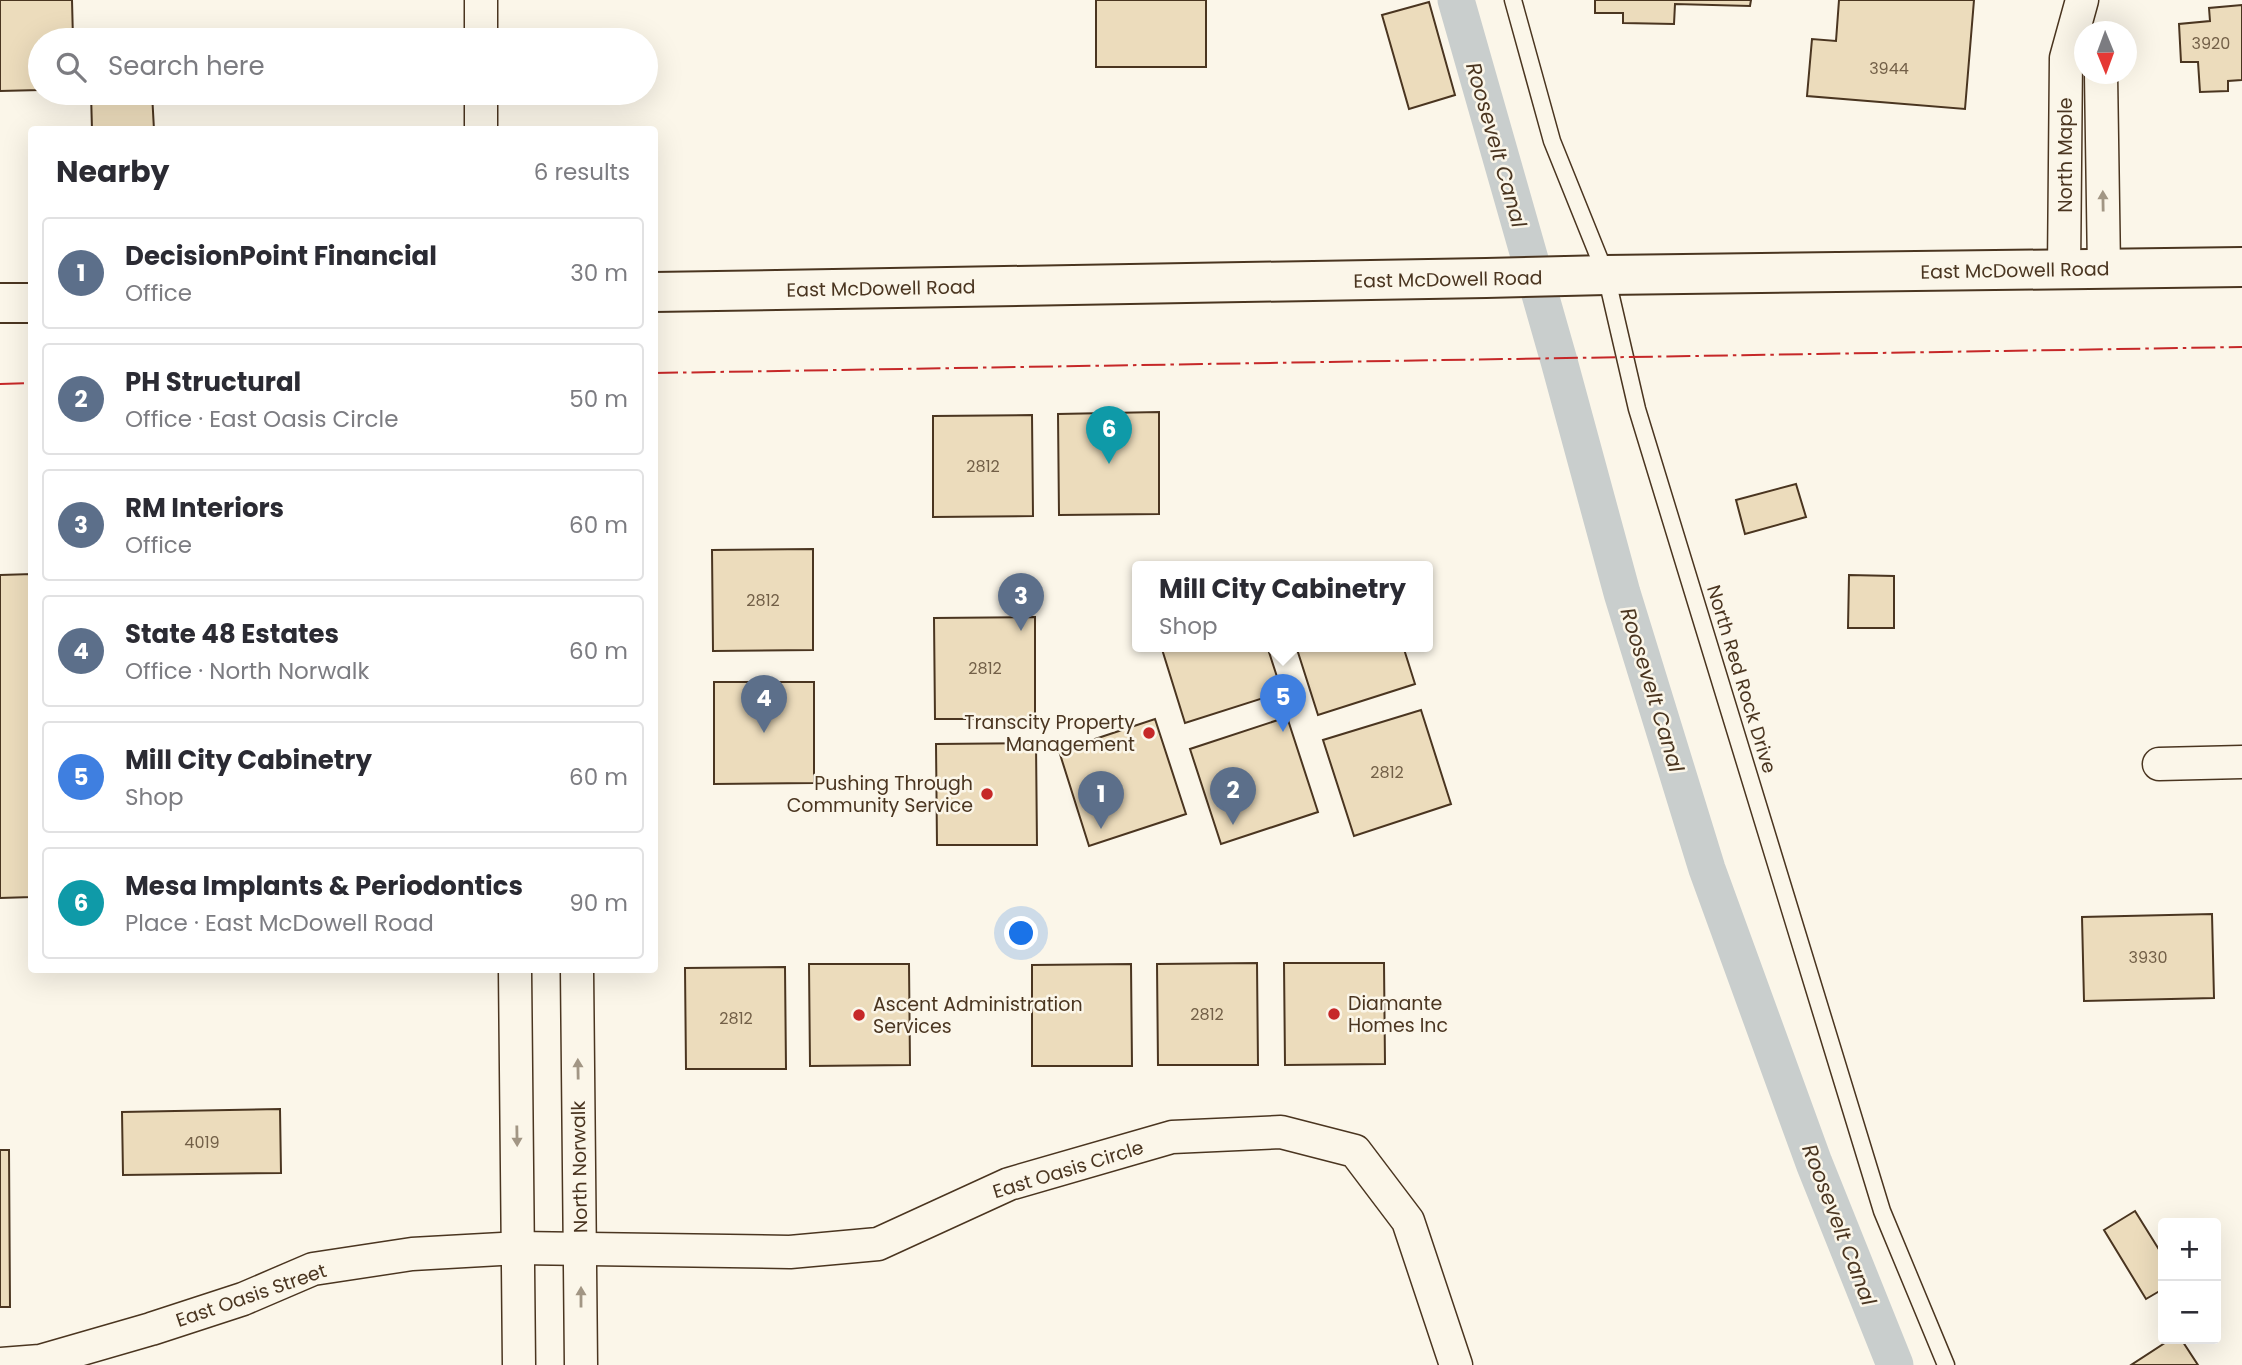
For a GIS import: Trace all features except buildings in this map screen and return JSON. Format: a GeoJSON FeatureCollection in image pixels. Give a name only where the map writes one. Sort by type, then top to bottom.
{"type":"FeatureCollection","features":[{"type":"Feature","properties":{"kind":"main road","name":"East McDowell Road"},"geometry":{"type":"LineString","coordinates":[[658,292],[1597,275],[2242,267]]}},
{"type":"Feature","properties":{"kind":"main road"},"geometry":{"type":"LineString","coordinates":[[0,303],[28,303]]}},
{"type":"Feature","properties":{"kind":"street"},"geometry":{"type":"LineString","coordinates":[[481,0],[481,28]]}},
{"type":"Feature","properties":{"kind":"street","name":"North Maple"},"geometry":{"type":"LineString","coordinates":[[2084,0],[2091,21]]}},
{"type":"Feature","properties":{"kind":"street","name":"North Maple"},"geometry":{"type":"LineString","coordinates":[[2064,270],[2066,58],[2084,0]]}},
{"type":"Feature","properties":{"kind":"street","name":"North Maple"},"geometry":{"type":"LineString","coordinates":[[2101,84],[2104,269]]}},
{"type":"Feature","properties":{"kind":"street"},"geometry":{"type":"LineString","coordinates":[[481,105],[481,126]]}},
{"type":"Feature","properties":{"kind":"street"},"geometry":{"type":"LineString","coordinates":[[2159,764],[2242,762]]}},
{"type":"Feature","properties":{"kind":"street"},"geometry":{"type":"LineString","coordinates":[[515,973],[533,1249],[519,1365]]}},
{"type":"Feature","properties":{"kind":"street","name":"North Norwalk"},"geometry":{"type":"LineString","coordinates":[[577,973],[581,1365]]}},
{"type":"Feature","properties":{"kind":"street","name":"East Oasis Circle"},"geometry":{"type":"LineString","coordinates":[[533,1249],[790,1252],[878,1244],[1009,1184],[1172,1137],[1281,1132],[1355,1151],[1408,1221],[1456,1365]]}},
{"type":"Feature","properties":{"kind":"street","name":"East Oasis Street"},"geometry":{"type":"LineString","coordinates":[[0,1364],[40,1361],[151,1329],[243,1299],[313,1269],[412,1254],[533,1249]]}},
{"type":"Feature","properties":{"kind":"lane","name":"North Red Rock Drive"},"geometry":{"type":"LineString","coordinates":[[1513,0],[1552,141],[1597,275],[1882,1210],[1946,1365]]}},
{"type":"Feature","properties":{"kind":"waterway","name":"Roosevelt Canal"},"geometry":{"type":"LineString","coordinates":[[1456,0],[1622,593],[1707,869],[1814,1163],[1895,1365]]}},
{"type":"Feature","properties":{"kind":"power"},"geometry":{"type":"LineString","coordinates":[[658,373],[2242,347]]}},
{"type":"Feature","properties":{"kind":"power"},"geometry":{"type":"LineString","coordinates":[[0,384],[28,383]]}},
{"type":"Feature","properties":{"kind":"place","name":"Mesa Implants & Periodontics"},"geometry":{"type":"Point","coordinates":[1109,464]}},
{"type":"Feature","properties":{"kind":"place","name":"RM Interiors"},"geometry":{"type":"Point","coordinates":[1021,631]}},
{"type":"Feature","properties":{"kind":"place","name":"Mill City Cabinetry"},"geometry":{"type":"Point","coordinates":[1283,732]}},
{"type":"Feature","properties":{"kind":"place","name":"State 48 Estates"},"geometry":{"type":"Point","coordinates":[764,733]}},
{"type":"Feature","properties":{"kind":"place","name":"Transcity Property Management"},"geometry":{"type":"Point","coordinates":[1149,733]}},
{"type":"Feature","properties":{"kind":"place","name":"Pushing Through Community Service"},"geometry":{"type":"Point","coordinates":[987,794]}},
{"type":"Feature","properties":{"kind":"place","name":"PH Structural"},"geometry":{"type":"Point","coordinates":[1233,825]}},
{"type":"Feature","properties":{"kind":"place","name":"DecisionPoint Financial"},"geometry":{"type":"Point","coordinates":[1101,829]}},
{"type":"Feature","properties":{"kind":"place","name":"Diamante Homes Inc"},"geometry":{"type":"Point","coordinates":[1334,1014]}},
{"type":"Feature","properties":{"kind":"place","name":"Ascent Administration Services"},"geometry":{"type":"Point","coordinates":[859,1015]}}]}
